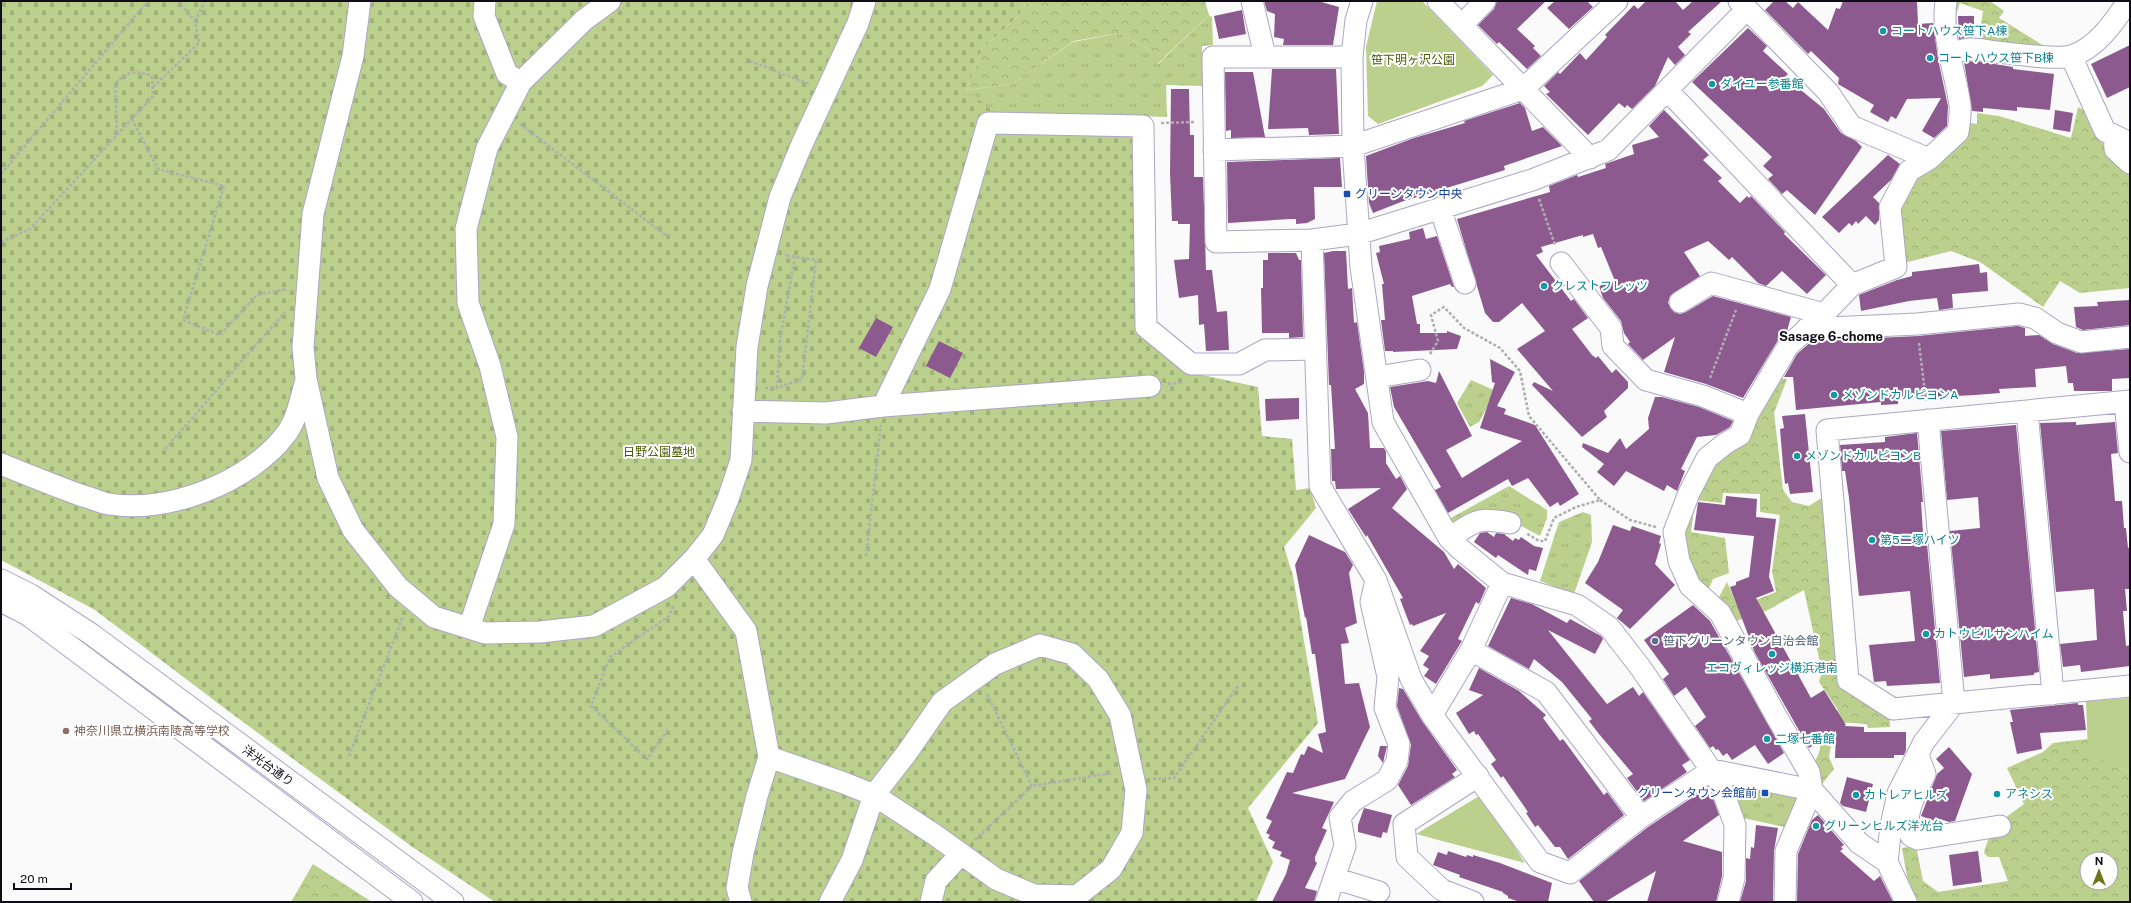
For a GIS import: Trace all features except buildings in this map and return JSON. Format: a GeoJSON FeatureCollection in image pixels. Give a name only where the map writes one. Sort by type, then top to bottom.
{"type":"FeatureCollection","features":[{"type":"Feature","properties":{"kind":"street"},"geometry":{"type":"LineString","coordinates":[[360,1],[353,56],[313,214],[303,347],[306,379],[328,478],[353,530],[398,587],[434,617],[485,633],[540,632],[594,626],[666,587],[694,559],[713,535],[728,499],[741,460],[746,347],[757,286],[780,197],[826,91],[858,23],[865,1]]}},
{"type":"Feature","properties":{"kind":"street"},"geometry":{"type":"LineString","coordinates":[[485,1],[484,16],[507,74],[522,82]]}},
{"type":"Feature","properties":{"kind":"street"},"geometry":{"type":"LineString","coordinates":[[469,628],[504,524],[507,437],[490,366],[468,303],[466,229],[487,148],[522,82],[584,20],[610,1]]}},
{"type":"Feature","properties":{"kind":"street"},"geometry":{"type":"LineString","coordinates":[[1252,1],[1265,56]]}},
{"type":"Feature","properties":{"kind":"street"},"geometry":{"type":"LineString","coordinates":[[1362,1],[1356,20],[1352,57],[1353,146],[1358,234],[1383,422],[1449,538],[1459,548],[1502,583],[1577,605],[1609,627],[1640,666],[1712,770],[1720,784],[1735,825],[1734,878],[1728,902]]}},
{"type":"Feature","properties":{"kind":"street"},"geometry":{"type":"LineString","coordinates":[[1438,1],[1590,158]]}},
{"type":"Feature","properties":{"kind":"street"},"geometry":{"type":"LineString","coordinates":[[1462,25],[1485,1]]}},
{"type":"Feature","properties":{"kind":"street"},"geometry":{"type":"LineString","coordinates":[[1214,150],[1353,146],[1523,89],[1617,1]]}},
{"type":"Feature","properties":{"kind":"street"},"geometry":{"type":"LineString","coordinates":[[1785,902],[1786,851],[1812,790],[1810,772],[1776,716],[1720,613],[1690,586],[1679,561],[1674,532],[1689,493],[1707,458],[1726,443],[1740,435],[1748,414],[1788,346],[1824,314],[1852,285],[1896,267],[1890,207],[1909,171],[1929,159],[1958,132],[1960,106],[1944,14],[1946,1]]}},
{"type":"Feature","properties":{"kind":"street"},"geometry":{"type":"LineString","coordinates":[[1950,55],[1966,48],[2034,56],[2071,56],[2088,48],[2116,19],[2128,1]]}},
{"type":"Feature","properties":{"kind":"street"},"geometry":{"type":"LineString","coordinates":[[1352,57],[1213,57],[1216,242],[1312,240],[1358,234],[1532,180],[1608,150],[1667,90],[1743,5],[1828,92],[1851,126],[1929,159]]}},
{"type":"Feature","properties":{"kind":"street"},"geometry":{"type":"LineString","coordinates":[[2071,56],[2105,131],[2122,139],[2115,149],[2130,163]]}},
{"type":"Feature","properties":{"kind":"street"},"geometry":{"type":"LineString","coordinates":[[1667,90],[1852,285]]}},
{"type":"Feature","properties":{"kind":"street"},"geometry":{"type":"LineString","coordinates":[[883,406],[940,289],[988,123],[1143,126],[1146,327],[1191,364],[1239,364],[1265,350],[1315,349]]}},
{"type":"Feature","properties":{"kind":"street"},"geometry":{"type":"LineString","coordinates":[[1440,208],[1465,283]]}},
{"type":"Feature","properties":{"kind":"street"},"geometry":{"type":"LineString","coordinates":[[1312,240],[1320,486],[1376,580],[1411,679],[1432,714],[1540,862],[1570,873],[1641,818],[1712,770],[1812,790],[1859,843],[1887,862],[1906,902]]}},
{"type":"Feature","properties":{"kind":"street"},"geometry":{"type":"LineString","coordinates":[[1561,263],[1611,328],[1612,346],[1646,380],[1703,396],[1748,414]]}},
{"type":"Feature","properties":{"kind":"street"},"geometry":{"type":"LineString","coordinates":[[1680,302],[1711,283],[1824,314]]}},
{"type":"Feature","properties":{"kind":"street"},"geometry":{"type":"LineString","coordinates":[[1806,329],[1917,324],[2020,314],[2035,318],[2057,333],[2081,342],[2130,337]]}},
{"type":"Feature","properties":{"kind":"street"},"geometry":{"type":"LineString","coordinates":[[1376,377],[1420,370]]}},
{"type":"Feature","properties":{"kind":"street"},"geometry":{"type":"LineString","coordinates":[[1,464],[51,485],[109,504],[153,505],[208,491],[253,467],[286,434],[298,408],[306,379]]}},
{"type":"Feature","properties":{"kind":"street"},"geometry":{"type":"LineString","coordinates":[[743,411],[826,413],[883,406],[1150,386]]}},
{"type":"Feature","properties":{"kind":"street"},"geometry":{"type":"LineString","coordinates":[[2130,452],[2128,401],[1827,430],[1848,680],[1893,709],[2130,686]]}},
{"type":"Feature","properties":{"kind":"street"},"geometry":{"type":"LineString","coordinates":[[2027,411],[2053,694]]}},
{"type":"Feature","properties":{"kind":"street"},"geometry":{"type":"LineString","coordinates":[[1887,862],[1891,826],[1898,793],[1924,742],[1954,703],[1928,420]]}},
{"type":"Feature","properties":{"kind":"street"},"geometry":{"type":"LineString","coordinates":[[1449,538],[1477,520],[1486,519],[1510,523]]}},
{"type":"Feature","properties":{"kind":"street"},"geometry":{"type":"LineString","coordinates":[[694,559],[746,631],[769,757],[757,796],[743,853],[737,888],[741,902]]}},
{"type":"Feature","properties":{"kind":"street","name":"洋光台通り"},"geometry":{"type":"LineString","coordinates":[[1,580],[31,595],[91,634],[454,902]]}},
{"type":"Feature","properties":{"kind":"street"},"geometry":{"type":"LineString","coordinates":[[1326,902],[1345,846],[1340,817],[1353,801],[1387,780],[1397,761],[1399,744],[1385,708],[1388,677],[1370,602],[1376,580]]}},
{"type":"Feature","properties":{"kind":"street"},"geometry":{"type":"LineString","coordinates":[[1432,714],[1471,650],[1502,583]]}},
{"type":"Feature","properties":{"kind":"street","name":"洋光台通り"},"geometry":{"type":"LineString","coordinates":[[1,601],[34,620],[412,902]]}},
{"type":"Feature","properties":{"kind":"street"},"geometry":{"type":"LineString","coordinates":[[769,757],[844,782],[874,795],[996,879],[1034,895],[1077,896],[1111,869],[1132,833],[1136,790],[1120,716],[1098,679],[1072,654],[1040,645],[995,664],[942,702],[906,754],[874,795],[852,860],[830,902]]}},
{"type":"Feature","properties":{"kind":"street"},"geometry":{"type":"LineString","coordinates":[[1471,650],[1546,692],[1641,818]]}},
{"type":"Feature","properties":{"kind":"street"},"geometry":{"type":"LineString","coordinates":[[1918,755],[1925,774],[1913,798],[1909,813],[1907,828],[1911,836],[1918,839],[2000,826]]}},
{"type":"Feature","properties":{"kind":"street"},"geometry":{"type":"LineString","coordinates":[[1473,902],[1442,890],[1407,857],[1404,824],[1478,776]]}},
{"type":"Feature","properties":{"kind":"street"},"geometry":{"type":"LineString","coordinates":[[931,902],[936,881],[961,854]]}},
{"type":"Feature","properties":{"kind":"street"},"geometry":{"type":"LineString","coordinates":[[1334,878],[1379,892]]}},
{"type":"Feature","properties":{"kind":"path"},"geometry":{"type":"LineString","coordinates":[[1,174],[148,1],[152,1]]}},
{"type":"Feature","properties":{"kind":"path"},"geometry":{"type":"LineString","coordinates":[[153,87],[199,43],[195,20],[178,1]]}},
{"type":"Feature","properties":{"kind":"path"},"geometry":{"type":"LineString","coordinates":[[195,20],[205,1]]}},
{"type":"Feature","properties":{"kind":"path"},"geometry":{"type":"LineString","coordinates":[[750,61],[826,91]]}},
{"type":"Feature","properties":{"kind":"path"},"geometry":{"type":"LineString","coordinates":[[1,242],[30,229],[132,119],[153,96],[152,76],[140,71],[123,75],[115,84],[117,135]]}},
{"type":"Feature","properties":{"kind":"path"},"geometry":{"type":"LineString","coordinates":[[505,113],[668,237]]}},
{"type":"Feature","properties":{"kind":"path"},"geometry":{"type":"LineString","coordinates":[[132,119],[158,169],[224,186],[184,320],[220,335],[257,295],[308,286]]}},
{"type":"Feature","properties":{"kind":"path"},"geometry":{"type":"LineString","coordinates":[[1143,126],[1151,123],[1214,122]]}},
{"type":"Feature","properties":{"kind":"path"},"geometry":{"type":"LineString","coordinates":[[1532,180],[1561,263]]}},
{"type":"Feature","properties":{"kind":"path"},"geometry":{"type":"LineString","coordinates":[[744,387],[777,388],[802,379],[816,260],[766,252]]}},
{"type":"Feature","properties":{"kind":"path"},"geometry":{"type":"LineString","coordinates":[[777,388],[780,340],[795,257]]}},
{"type":"Feature","properties":{"kind":"path"},"geometry":{"type":"LineString","coordinates":[[1703,396],[1738,305]]}},
{"type":"Feature","properties":{"kind":"path"},"geometry":{"type":"LineString","coordinates":[[1420,370],[1438,342],[1431,315],[1444,306],[1464,328],[1500,348],[1520,371],[1529,416],[1600,500],[1630,520],[1674,532]]}},
{"type":"Feature","properties":{"kind":"path"},"geometry":{"type":"LineString","coordinates":[[165,449],[287,309]]}},
{"type":"Feature","properties":{"kind":"path"},"geometry":{"type":"LineString","coordinates":[[1917,324],[1928,420]]}},
{"type":"Feature","properties":{"kind":"path"},"geometry":{"type":"LineString","coordinates":[[866,556],[883,406]]}},
{"type":"Feature","properties":{"kind":"path"},"geometry":{"type":"LineString","coordinates":[[1510,523],[1539,541],[1545,541],[1554,518],[1576,507],[1600,500]]}},
{"type":"Feature","properties":{"kind":"path"},"geometry":{"type":"LineString","coordinates":[[350,756],[410,597]]}},
{"type":"Feature","properties":{"kind":"path"},"geometry":{"type":"LineString","coordinates":[[668,730],[647,759],[591,706],[610,657],[669,616],[675,602]]}},
{"type":"Feature","properties":{"kind":"path"},"geometry":{"type":"LineString","coordinates":[[978,676],[1032,786]]}},
{"type":"Feature","properties":{"kind":"path"},"geometry":{"type":"LineString","coordinates":[[961,854],[1032,786],[1133,775],[1174,778],[1238,686]]}},
{"type":"Feature","properties":{"kind":"green space","name":"日野公園墓地"},"geometry":{"type":"Polygon","coordinates":[[[1,1],[1028,1],[1017,17],[982,49],[966,90],[994,112],[1140,116],[1138,331],[1193,373],[1258,387],[1262,436],[1292,439],[1296,490],[1310,488],[1316,508],[1284,547],[1293,576],[1318,723],[1248,808],[1273,862],[1256,902],[495,902],[411,846],[95,610],[1,560],[1,1]]]}},
{"type":"Feature","properties":{"kind":"green space"},"geometry":{"type":"Polygon","coordinates":[[[1028,1],[1205,1],[1209,15],[1157,64],[1150,50],[1119,33],[1074,41],[1012,84],[966,90],[982,49],[1017,17],[1028,1]]]}},
{"type":"Feature","properties":{"kind":"green space","name":"笹下明ヶ沢公園"},"geometry":{"type":"Polygon","coordinates":[[[1377,1],[1422,1],[1493,75],[1482,86],[1378,124],[1368,116],[1366,47],[1377,1]]]}},
{"type":"Feature","properties":{"kind":"green space"},"geometry":{"type":"Polygon","coordinates":[[[1951,1],[1990,1],[2004,11],[1999,18],[2054,52],[1978,44],[1983,11],[1960,3],[1954,20],[1951,1]]]}},
{"type":"Feature","properties":{"kind":"green space"},"geometry":{"type":"Polygon","coordinates":[[[1209,15],[1212,17],[1213,45],[1202,46],[1202,86],[1166,85],[1167,117],[993,112],[966,90],[1012,84],[1073,42],[1119,33],[1150,50],[1158,64],[1209,15]]]}},
{"type":"Feature","properties":{"kind":"green space"},"geometry":{"type":"Polygon","coordinates":[[[2078,107],[2087,112],[2106,150],[2130,158],[2130,288],[2080,293],[2060,281],[2043,307],[1980,262],[1951,251],[1904,263],[1901,209],[1917,175],[1965,122],[1977,124],[1977,113],[1999,116],[2071,138],[2078,107]]]}},
{"type":"Feature","properties":{"kind":"green space"},"geometry":{"type":"Polygon","coordinates":[[[1776,378],[1787,379],[1774,413],[1783,490],[1792,502],[1809,506],[1823,497],[1844,685],[1889,712],[1890,727],[1868,728],[1867,724],[1835,722],[1829,757],[1834,769],[1822,784],[1811,769],[1820,747],[1817,733],[1824,719],[1838,710],[1819,682],[1822,672],[1804,590],[1766,611],[1736,621],[1718,599],[1727,582],[1738,607],[1776,592],[1772,571],[1780,515],[1760,512],[1760,494],[1723,493],[1722,503],[1695,500],[1691,532],[1725,538],[1729,573],[1713,579],[1707,593],[1693,583],[1680,544],[1692,495],[1776,378]]]}},
{"type":"Feature","properties":{"kind":"green space"},"geometry":{"type":"Polygon","coordinates":[[[1471,380],[1496,391],[1479,422],[1470,427],[1457,403],[1471,380]]]}},
{"type":"Feature","properties":{"kind":"green space"},"geometry":{"type":"Polygon","coordinates":[[[1509,486],[1547,510],[1547,518],[1540,536],[1501,515],[1459,525],[1449,519],[1509,486]]]}},
{"type":"Feature","properties":{"kind":"green space"},"geometry":{"type":"Polygon","coordinates":[[[1583,512],[1591,515],[1592,542],[1574,594],[1540,581],[1559,522],[1583,512]]]}},
{"type":"Feature","properties":{"kind":"green space"},"geometry":{"type":"Polygon","coordinates":[[[2130,698],[2130,774],[2088,752],[2086,701],[2130,698]]]}},
{"type":"Feature","properties":{"kind":"green space"},"geometry":{"type":"Polygon","coordinates":[[[2088,739],[2089,752],[2130,774],[2130,902],[1918,902],[1907,877],[1902,848],[1916,846],[1923,881],[1938,892],[2008,881],[1999,857],[1988,857],[1984,853],[1990,837],[1998,825],[2024,804],[2007,768],[2043,752],[2053,743],[2088,739]]]}},
{"type":"Feature","properties":{"kind":"green space"},"geometry":{"type":"Polygon","coordinates":[[[1740,783],[1798,796],[1785,827],[1743,818],[1734,789],[1740,783]]]}},
{"type":"Feature","properties":{"kind":"green space"},"geometry":{"type":"Polygon","coordinates":[[[1481,795],[1525,863],[1416,834],[1481,795]]]}},
{"type":"Feature","properties":{"kind":"green space"},"geometry":{"type":"Polygon","coordinates":[[[313,864],[372,902],[291,902],[313,864]]]}},
{"type":"Feature","properties":{"kind":"place","name":"コートハウス笹下A棟"},"geometry":{"type":"Point","coordinates":[1883,31]}},
{"type":"Feature","properties":{"kind":"place","name":"コートハウス笹下B棟"},"geometry":{"type":"Point","coordinates":[1930,58]}},
{"type":"Feature","properties":{"kind":"place","name":"ダイユー参番館"},"geometry":{"type":"Point","coordinates":[1712,84]}},
{"type":"Feature","properties":{"kind":"place","name":"グリーンタウン中央"},"geometry":{"type":"Point","coordinates":[1347,194]}},
{"type":"Feature","properties":{"kind":"place","name":"クレストフレッツ"},"geometry":{"type":"Point","coordinates":[1544,286]}},
{"type":"Feature","properties":{"kind":"place","name":"メゾンドカルピヨンA"},"geometry":{"type":"Point","coordinates":[1834,395]}},
{"type":"Feature","properties":{"kind":"place","name":"メゾンドカルピヨンB"},"geometry":{"type":"Point","coordinates":[1797,456]}},
{"type":"Feature","properties":{"kind":"place","name":"第5二塚ハイツ"},"geometry":{"type":"Point","coordinates":[1872,540]}},
{"type":"Feature","properties":{"kind":"place","name":"カトウビルサンハイム"},"geometry":{"type":"Point","coordinates":[1926,634]}},
{"type":"Feature","properties":{"kind":"place","name":"笹下グリーンタウン自治会館"},"geometry":{"type":"Point","coordinates":[1655,641]}},
{"type":"Feature","properties":{"kind":"place","name":"エコヴィレッジ横浜港南"},"geometry":{"type":"Point","coordinates":[1772,654]}},
{"type":"Feature","properties":{"kind":"place","name":"神奈川県立横浜南陵高等学校"},"geometry":{"type":"Point","coordinates":[66,731]}},
{"type":"Feature","properties":{"kind":"place","name":"二塚七番館"},"geometry":{"type":"Point","coordinates":[1767,739]}},
{"type":"Feature","properties":{"kind":"place","name":"グリーンタウン会館前"},"geometry":{"type":"Point","coordinates":[1765,793]}},
{"type":"Feature","properties":{"kind":"place","name":"アネシス"},"geometry":{"type":"Point","coordinates":[1997,794]}},
{"type":"Feature","properties":{"kind":"place","name":"カトレアヒルズ"},"geometry":{"type":"Point","coordinates":[1856,795]}},
{"type":"Feature","properties":{"kind":"place","name":"グリーンヒルズ洋光台"},"geometry":{"type":"Point","coordinates":[1816,826]}},
{"type":"Feature","properties":{"kind":"district","name":"Sasage 6-chome"},"geometry":{"type":"Point","coordinates":[1831,336]}}]}
